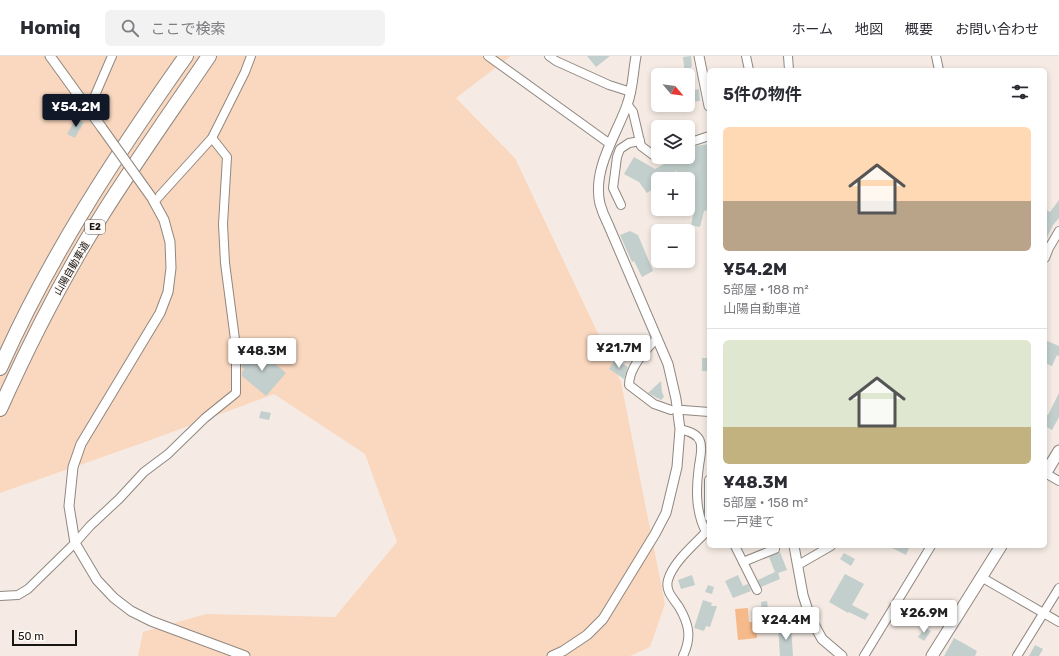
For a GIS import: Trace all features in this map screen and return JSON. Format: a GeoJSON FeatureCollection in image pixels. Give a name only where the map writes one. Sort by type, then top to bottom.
{"type":"FeatureCollection","features":[{"type":"Feature","properties":{"kind":"highway","name":"山陽自動車道"},"geometry":{"type":"LineString","coordinates":[[0,368],[40,287],[85,206],[186,56]]}},
{"type":"Feature","properties":{"kind":"highway","name":"山陽自動車道"},"geometry":{"type":"LineString","coordinates":[[0,409],[19,366],[55,296],[102,216],[209,56]]}},
{"type":"Feature","properties":{"kind":"main road"},"geometry":{"type":"LineString","coordinates":[[1047,470],[1059,451]]}},
{"type":"Feature","properties":{"kind":"main road"},"geometry":{"type":"LineString","coordinates":[[932,656],[1000,548]]}},
{"type":"Feature","properties":{"kind":"street"},"geometry":{"type":"LineString","coordinates":[[50,56],[153,200],[164,220],[170,242],[171,268],[168,292],[160,313],[81,444],[72,467],[69,506],[74,543],[97,580],[114,598],[131,611],[151,621],[245,656]]}},
{"type":"Feature","properties":{"kind":"street"},"geometry":{"type":"LineString","coordinates":[[88,108],[112,56]]}},
{"type":"Feature","properties":{"kind":"street"},"geometry":{"type":"LineString","coordinates":[[153,200],[212,138],[245,72],[251,56]]}},
{"type":"Feature","properties":{"kind":"street"},"geometry":{"type":"LineString","coordinates":[[488,56],[610,144]]}},
{"type":"Feature","properties":{"kind":"street"},"geometry":{"type":"LineString","coordinates":[[550,56],[556,61],[609,85],[631,92]]}},
{"type":"Feature","properties":{"kind":"street"},"geometry":{"type":"LineString","coordinates":[[552,656],[563,651],[587,635],[603,619],[666,514],[677,467],[680,429],[676,399],[668,364],[600,204],[598,180],[610,144],[631,92],[636,56]]}},
{"type":"Feature","properties":{"kind":"street"},"geometry":{"type":"LineString","coordinates":[[700,56],[707,95]]}},
{"type":"Feature","properties":{"kind":"street"},"geometry":{"type":"LineString","coordinates":[[746,56],[749,68]]}},
{"type":"Feature","properties":{"kind":"street"},"geometry":{"type":"LineString","coordinates":[[788,56],[789,68]]}},
{"type":"Feature","properties":{"kind":"street"},"geometry":{"type":"LineString","coordinates":[[936,56],[939,68]]}},
{"type":"Feature","properties":{"kind":"street"},"geometry":{"type":"LineString","coordinates":[[627,104],[634,112],[641,146],[651,154]]}},
{"type":"Feature","properties":{"kind":"street"},"geometry":{"type":"LineString","coordinates":[[695,141],[707,137]]}},
{"type":"Feature","properties":{"kind":"street"},"geometry":{"type":"LineString","coordinates":[[0,596],[10,597],[18,595],[28,589],[144,472],[168,454],[205,418],[236,392],[236,347],[225,263],[223,224],[227,157],[212,138]]}},
{"type":"Feature","properties":{"kind":"street"},"geometry":{"type":"LineString","coordinates":[[621,205],[613,188],[617,157],[620,149],[629,143],[640,141]]}},
{"type":"Feature","properties":{"kind":"street"},"geometry":{"type":"LineString","coordinates":[[1047,253],[1059,231]]}},
{"type":"Feature","properties":{"kind":"street"},"geometry":{"type":"LineString","coordinates":[[658,338],[637,361],[629,380],[629,385],[654,404],[671,410]]}},
{"type":"Feature","properties":{"kind":"street"},"geometry":{"type":"LineString","coordinates":[[684,410],[707,412]]}},
{"type":"Feature","properties":{"kind":"street"},"geometry":{"type":"LineString","coordinates":[[680,429],[691,432],[700,440],[702,447],[696,485],[698,515],[707,530]]}},
{"type":"Feature","properties":{"kind":"street"},"geometry":{"type":"LineString","coordinates":[[1047,474],[1059,481]]}},
{"type":"Feature","properties":{"kind":"street"},"geometry":{"type":"LineString","coordinates":[[683,656],[688,642],[688,626],[679,607],[670,595],[667,585],[668,578],[684,555],[707,533]]}},
{"type":"Feature","properties":{"kind":"street"},"geometry":{"type":"LineString","coordinates":[[736,548],[757,590]]}},
{"type":"Feature","properties":{"kind":"street"},"geometry":{"type":"LineString","coordinates":[[794,548],[803,595],[810,617],[822,639],[842,656]]}},
{"type":"Feature","properties":{"kind":"street"},"geometry":{"type":"LineString","coordinates":[[798,565],[828,548]]}},
{"type":"Feature","properties":{"kind":"street"},"geometry":{"type":"LineString","coordinates":[[864,656],[931,548]]}},
{"type":"Feature","properties":{"kind":"street"},"geometry":{"type":"LineString","coordinates":[[743,562],[775,549]]}},
{"type":"Feature","properties":{"kind":"street"},"geometry":{"type":"LineString","coordinates":[[981,578],[1059,622]]}},
{"type":"Feature","properties":{"kind":"street"},"geometry":{"type":"LineString","coordinates":[[1017,656],[1059,588]]}},
{"type":"Feature","properties":{"kind":"shaded area"},"geometry":{"type":"Polygon","coordinates":[[[0,56],[511,56],[456,98],[515,158],[621,382],[665,604],[650,647],[630,656],[138,656],[143,632],[206,614],[335,617],[397,542],[365,454],[274,394],[148,441],[0,493],[0,56]]]}},
{"type":"Feature","properties":{"kind":"shaded area"},"geometry":{"type":"Polygon","coordinates":[[[748,608],[749,622],[756,622],[757,638],[738,640],[735,609],[748,608]]]}},
{"type":"Feature","properties":{"kind":"building"},"geometry":{"type":"Polygon","coordinates":[[[587,56],[610,56],[596,67],[587,56]]]}},
{"type":"Feature","properties":{"kind":"building"},"geometry":{"type":"Polygon","coordinates":[[[691,56],[691,68],[684,68],[683,57],[691,56]]]}},
{"type":"Feature","properties":{"kind":"building"},"geometry":{"type":"Polygon","coordinates":[[[699,89],[700,101],[695,101],[695,90],[699,89]]]}},
{"type":"Feature","properties":{"kind":"building"},"geometry":{"type":"Polygon","coordinates":[[[76,118],[84,122],[75,138],[67,134],[76,118]]]}},
{"type":"Feature","properties":{"kind":"building"},"geometry":{"type":"Polygon","coordinates":[[[707,144],[707,210],[704,211],[700,227],[695,226],[695,224],[691,224],[693,216],[695,216],[695,172],[651,172],[651,190],[647,193],[639,182],[624,174],[634,157],[655,169],[664,164],[695,164],[695,147],[707,144]]]}},
{"type":"Feature","properties":{"kind":"building"},"geometry":{"type":"Polygon","coordinates":[[[1059,200],[1059,218],[1053,225],[1047,238],[1047,210],[1050,212],[1059,200]]]}},
{"type":"Feature","properties":{"kind":"building"},"geometry":{"type":"Polygon","coordinates":[[[630,231],[638,235],[653,271],[642,277],[634,261],[632,262],[620,235],[630,231]]]}},
{"type":"Feature","properties":{"kind":"building"},"geometry":{"type":"Polygon","coordinates":[[[1047,341],[1059,346],[1059,356],[1057,355],[1052,366],[1047,364],[1047,341]]]}},
{"type":"Feature","properties":{"kind":"building"},"geometry":{"type":"Polygon","coordinates":[[[255,347],[286,373],[266,396],[242,376],[244,369],[242,367],[242,363],[255,347]]]}},
{"type":"Feature","properties":{"kind":"building"},"geometry":{"type":"Polygon","coordinates":[[[702,358],[707,358],[707,371],[702,371],[702,358]]]}},
{"type":"Feature","properties":{"kind":"building"},"geometry":{"type":"Polygon","coordinates":[[[615,359],[628,367],[624,379],[609,369],[615,359]]]}},
{"type":"Feature","properties":{"kind":"building"},"geometry":{"type":"Polygon","coordinates":[[[661,381],[664,397],[661,400],[648,393],[661,381]]]}},
{"type":"Feature","properties":{"kind":"building"},"geometry":{"type":"Polygon","coordinates":[[[1059,393],[1059,417],[1052,430],[1047,427],[1048,415],[1059,393]]]}},
{"type":"Feature","properties":{"kind":"building"},"geometry":{"type":"Polygon","coordinates":[[[261,411],[271,413],[269,420],[259,418],[261,411]]]}},
{"type":"Feature","properties":{"kind":"building"},"geometry":{"type":"Polygon","coordinates":[[[892,548],[909,548],[906,555],[892,548]]]}},
{"type":"Feature","properties":{"kind":"building"},"geometry":{"type":"Polygon","coordinates":[[[780,552],[787,570],[778,573],[780,579],[761,587],[758,580],[775,572],[769,557],[780,552]]]}},
{"type":"Feature","properties":{"kind":"building"},"geometry":{"type":"Polygon","coordinates":[[[844,553],[855,559],[851,566],[840,559],[844,553]]]}},
{"type":"Feature","properties":{"kind":"building"},"geometry":{"type":"Polygon","coordinates":[[[845,574],[864,584],[852,605],[869,614],[865,620],[849,612],[848,613],[829,602],[845,574]]]}},
{"type":"Feature","properties":{"kind":"building"},"geometry":{"type":"Polygon","coordinates":[[[692,575],[695,585],[681,589],[678,580],[692,575]]]}},
{"type":"Feature","properties":{"kind":"building"},"geometry":{"type":"Polygon","coordinates":[[[738,575],[743,586],[748,584],[751,591],[733,598],[725,581],[738,575]]]}},
{"type":"Feature","properties":{"kind":"building"},"geometry":{"type":"Polygon","coordinates":[[[708,585],[714,587],[712,594],[705,592],[708,585]]]}},
{"type":"Feature","properties":{"kind":"building"},"geometry":{"type":"Polygon","coordinates":[[[703,600],[712,603],[711,606],[717,606],[710,627],[706,626],[704,631],[694,628],[703,600]]]}},
{"type":"Feature","properties":{"kind":"building"},"geometry":{"type":"Polygon","coordinates":[[[767,601],[770,624],[763,624],[761,602],[767,601]]]}},
{"type":"Feature","properties":{"kind":"building"},"geometry":{"type":"Polygon","coordinates":[[[791,625],[793,656],[780,656],[778,626],[791,625]]]}},
{"type":"Feature","properties":{"kind":"building"},"geometry":{"type":"Polygon","coordinates":[[[925,628],[931,631],[924,641],[918,637],[925,628]]]}},
{"type":"Feature","properties":{"kind":"building"},"geometry":{"type":"Polygon","coordinates":[[[954,638],[977,651],[975,656],[944,656],[954,638]]]}},
{"type":"Feature","properties":{"kind":"building"},"geometry":{"type":"Polygon","coordinates":[[[1035,645],[1043,649],[1039,656],[1029,656],[1035,645]]]}}]}
